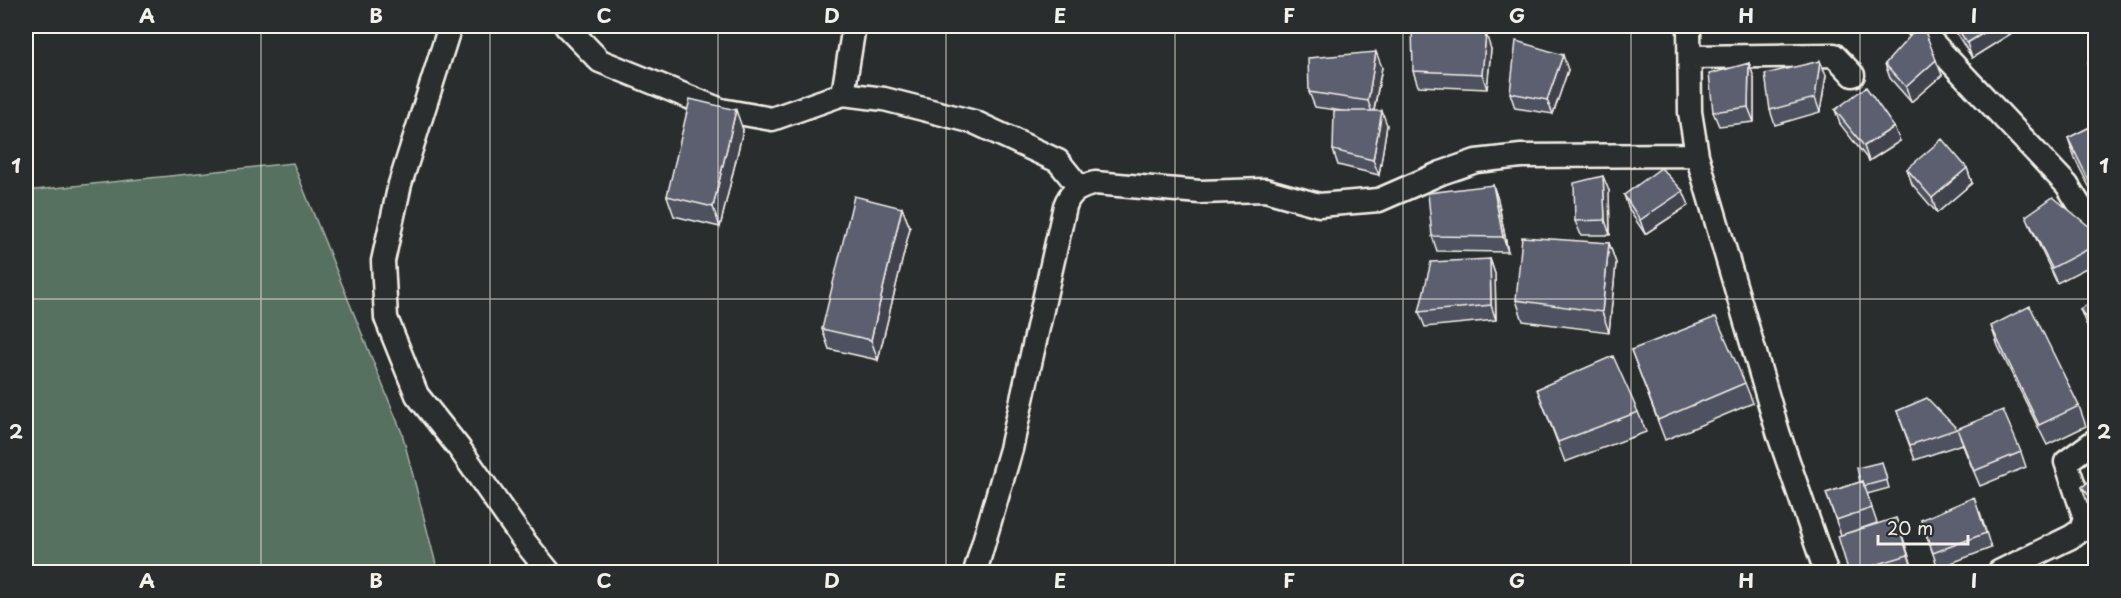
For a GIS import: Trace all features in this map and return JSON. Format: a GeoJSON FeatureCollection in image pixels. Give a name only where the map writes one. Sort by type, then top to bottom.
{"type":"FeatureCollection","features":[{"type":"Feature","properties":{"kind":"street"},"geometry":{"type":"LineString","coordinates":[[450,26],[399,184],[383,261],[386,318],[417,395],[459,448],[549,573]]}},
{"type":"Feature","properties":{"kind":"street"},"geometry":{"type":"LineString","coordinates":[[566,26],[600,61],[721,110],[772,119],[843,94],[884,99],[974,122],[1058,161],[1079,187]]}},
{"type":"Feature","properties":{"kind":"street"},"geometry":{"type":"LineString","coordinates":[[843,94],[854,26]]}},
{"type":"Feature","properties":{"kind":"street"},"geometry":{"type":"LineString","coordinates":[[1689,26],[1690,112],[1697,155],[1778,432],[1826,573]]}},
{"type":"Feature","properties":{"kind":"street"},"geometry":{"type":"LineString","coordinates":[[1917,26],[2067,185],[2096,231]]}},
{"type":"Feature","properties":{"kind":"street"},"geometry":{"type":"LineString","coordinates":[[1690,57],[1834,55],[1853,75]]}},
{"type":"Feature","properties":{"kind":"street"},"geometry":{"type":"LineString","coordinates":[[975,573],[1011,449],[1065,206],[1068,196],[1079,187],[1095,183],[1200,192],[1265,190],[1319,205],[1379,200],[1441,173],[1476,161],[1521,156],[1697,155]]}},
{"type":"Feature","properties":{"kind":"street"},"geometry":{"type":"LineString","coordinates":[[2000,573],[2081,530],[2085,518],[2066,462],[2096,440]]}},
{"type":"Feature","properties":{"kind":"green space"},"geometry":{"type":"Polygon","coordinates":[[[293,163],[402,433],[438,572],[26,572],[26,191],[293,163]]]}},
{"type":"Feature","properties":{"kind":"building"},"geometry":{"type":"Polygon","coordinates":[[[1412,26],[1486,34],[1482,74],[1413,71],[1412,26]]]}},
{"type":"Feature","properties":{"kind":"building"},"geometry":{"type":"Polygon","coordinates":[[[1919,26],[1923,26],[1936,60],[1906,87],[1885,64],[1919,26]]]}},
{"type":"Feature","properties":{"kind":"building"},"geometry":{"type":"Polygon","coordinates":[[[1956,26],[1995,26],[1967,43],[1956,26]]]}},
{"type":"Feature","properties":{"kind":"building"},"geometry":{"type":"Polygon","coordinates":[[[1516,41],[1563,55],[1547,100],[1510,93],[1516,41]]]}},
{"type":"Feature","properties":{"kind":"building"},"geometry":{"type":"Polygon","coordinates":[[[1376,52],[1368,101],[1309,92],[1308,58],[1376,52]]]}},
{"type":"Feature","properties":{"kind":"building"},"geometry":{"type":"Polygon","coordinates":[[[2096,57],[2096,74],[2088,62],[2096,57]]]}},
{"type":"Feature","properties":{"kind":"building"},"geometry":{"type":"Polygon","coordinates":[[[1820,61],[1815,98],[1770,110],[1765,74],[1820,61]]]}},
{"type":"Feature","properties":{"kind":"building"},"geometry":{"type":"Polygon","coordinates":[[[1749,63],[1748,107],[1713,112],[1709,74],[1749,63]]]}},
{"type":"Feature","properties":{"kind":"building"},"geometry":{"type":"Polygon","coordinates":[[[1866,87],[1894,127],[1864,146],[1835,110],[1866,87]]]}},
{"type":"Feature","properties":{"kind":"building"},"geometry":{"type":"Polygon","coordinates":[[[690,99],[736,110],[713,207],[667,196],[690,99]]]}},
{"type":"Feature","properties":{"kind":"building"},"geometry":{"type":"Polygon","coordinates":[[[1334,111],[1382,111],[1373,160],[1333,150],[1334,111]]]}},
{"type":"Feature","properties":{"kind":"building"},"geometry":{"type":"Polygon","coordinates":[[[2096,124],[2096,195],[2068,138],[2096,124]]]}},
{"type":"Feature","properties":{"kind":"building"},"geometry":{"type":"Polygon","coordinates":[[[1942,139],[1967,168],[1932,198],[1907,169],[1942,139]]]}},
{"type":"Feature","properties":{"kind":"building"},"geometry":{"type":"Polygon","coordinates":[[[1661,168],[1683,191],[1640,220],[1624,195],[1661,168]]]}},
{"type":"Feature","properties":{"kind":"building"},"geometry":{"type":"Polygon","coordinates":[[[1603,176],[1605,220],[1575,221],[1574,183],[1603,176]]]}},
{"type":"Feature","properties":{"kind":"building"},"geometry":{"type":"Polygon","coordinates":[[[1493,185],[1503,237],[1432,236],[1428,193],[1493,185]]]}},
{"type":"Feature","properties":{"kind":"building"},"geometry":{"type":"Polygon","coordinates":[[[854,196],[902,208],[871,340],[822,329],[854,196]]]}},
{"type":"Feature","properties":{"kind":"building"},"geometry":{"type":"Polygon","coordinates":[[[2053,197],[2096,232],[2096,245],[2052,268],[2026,216],[2053,197]]]}},
{"type":"Feature","properties":{"kind":"building"},"geometry":{"type":"Polygon","coordinates":[[[1522,237],[1609,243],[1602,312],[1516,300],[1522,237]]]}},
{"type":"Feature","properties":{"kind":"building"},"geometry":{"type":"Polygon","coordinates":[[[1490,259],[1491,305],[1419,312],[1431,262],[1490,259]]]}},
{"type":"Feature","properties":{"kind":"building"},"geometry":{"type":"Polygon","coordinates":[[[2096,299],[2096,334],[2080,309],[2096,299]]]}},
{"type":"Feature","properties":{"kind":"building"},"geometry":{"type":"Polygon","coordinates":[[[2030,306],[2079,406],[2039,425],[1991,326],[2030,306]]]}},
{"type":"Feature","properties":{"kind":"building"},"geometry":{"type":"Polygon","coordinates":[[[1716,317],[1745,383],[1658,420],[1631,350],[1716,317]]]}},
{"type":"Feature","properties":{"kind":"building"},"geometry":{"type":"Polygon","coordinates":[[[1613,356],[1638,412],[1558,442],[1537,389],[1613,356]]]}},
{"type":"Feature","properties":{"kind":"building"},"geometry":{"type":"Polygon","coordinates":[[[1927,398],[1957,429],[1910,445],[1897,411],[1927,398]]]}},
{"type":"Feature","properties":{"kind":"building"},"geometry":{"type":"Polygon","coordinates":[[[2003,410],[2021,452],[1974,471],[1957,429],[2003,410]]]}},
{"type":"Feature","properties":{"kind":"building"},"geometry":{"type":"Polygon","coordinates":[[[1882,462],[1887,480],[1864,486],[1863,481],[1860,482],[1857,468],[1882,462]]]}},
{"type":"Feature","properties":{"kind":"building"},"geometry":{"type":"Polygon","coordinates":[[[2096,476],[2096,504],[2082,487],[2096,476]]]}},
{"type":"Feature","properties":{"kind":"building"},"geometry":{"type":"Polygon","coordinates":[[[1863,481],[1872,508],[1836,520],[1826,493],[1863,481]]]}},
{"type":"Feature","properties":{"kind":"building"},"geometry":{"type":"Polygon","coordinates":[[[1974,497],[1986,533],[1933,553],[1921,520],[1974,497]]]}},
{"type":"Feature","properties":{"kind":"building"},"geometry":{"type":"Polygon","coordinates":[[[1896,518],[1908,555],[1849,573],[1838,536],[1896,518]]]}},
{"type":"Feature","properties":{"kind":"building"},"geometry":{"type":"Polygon","coordinates":[[[1892,566],[1897,573],[1883,573],[1892,566]]]}}]}
